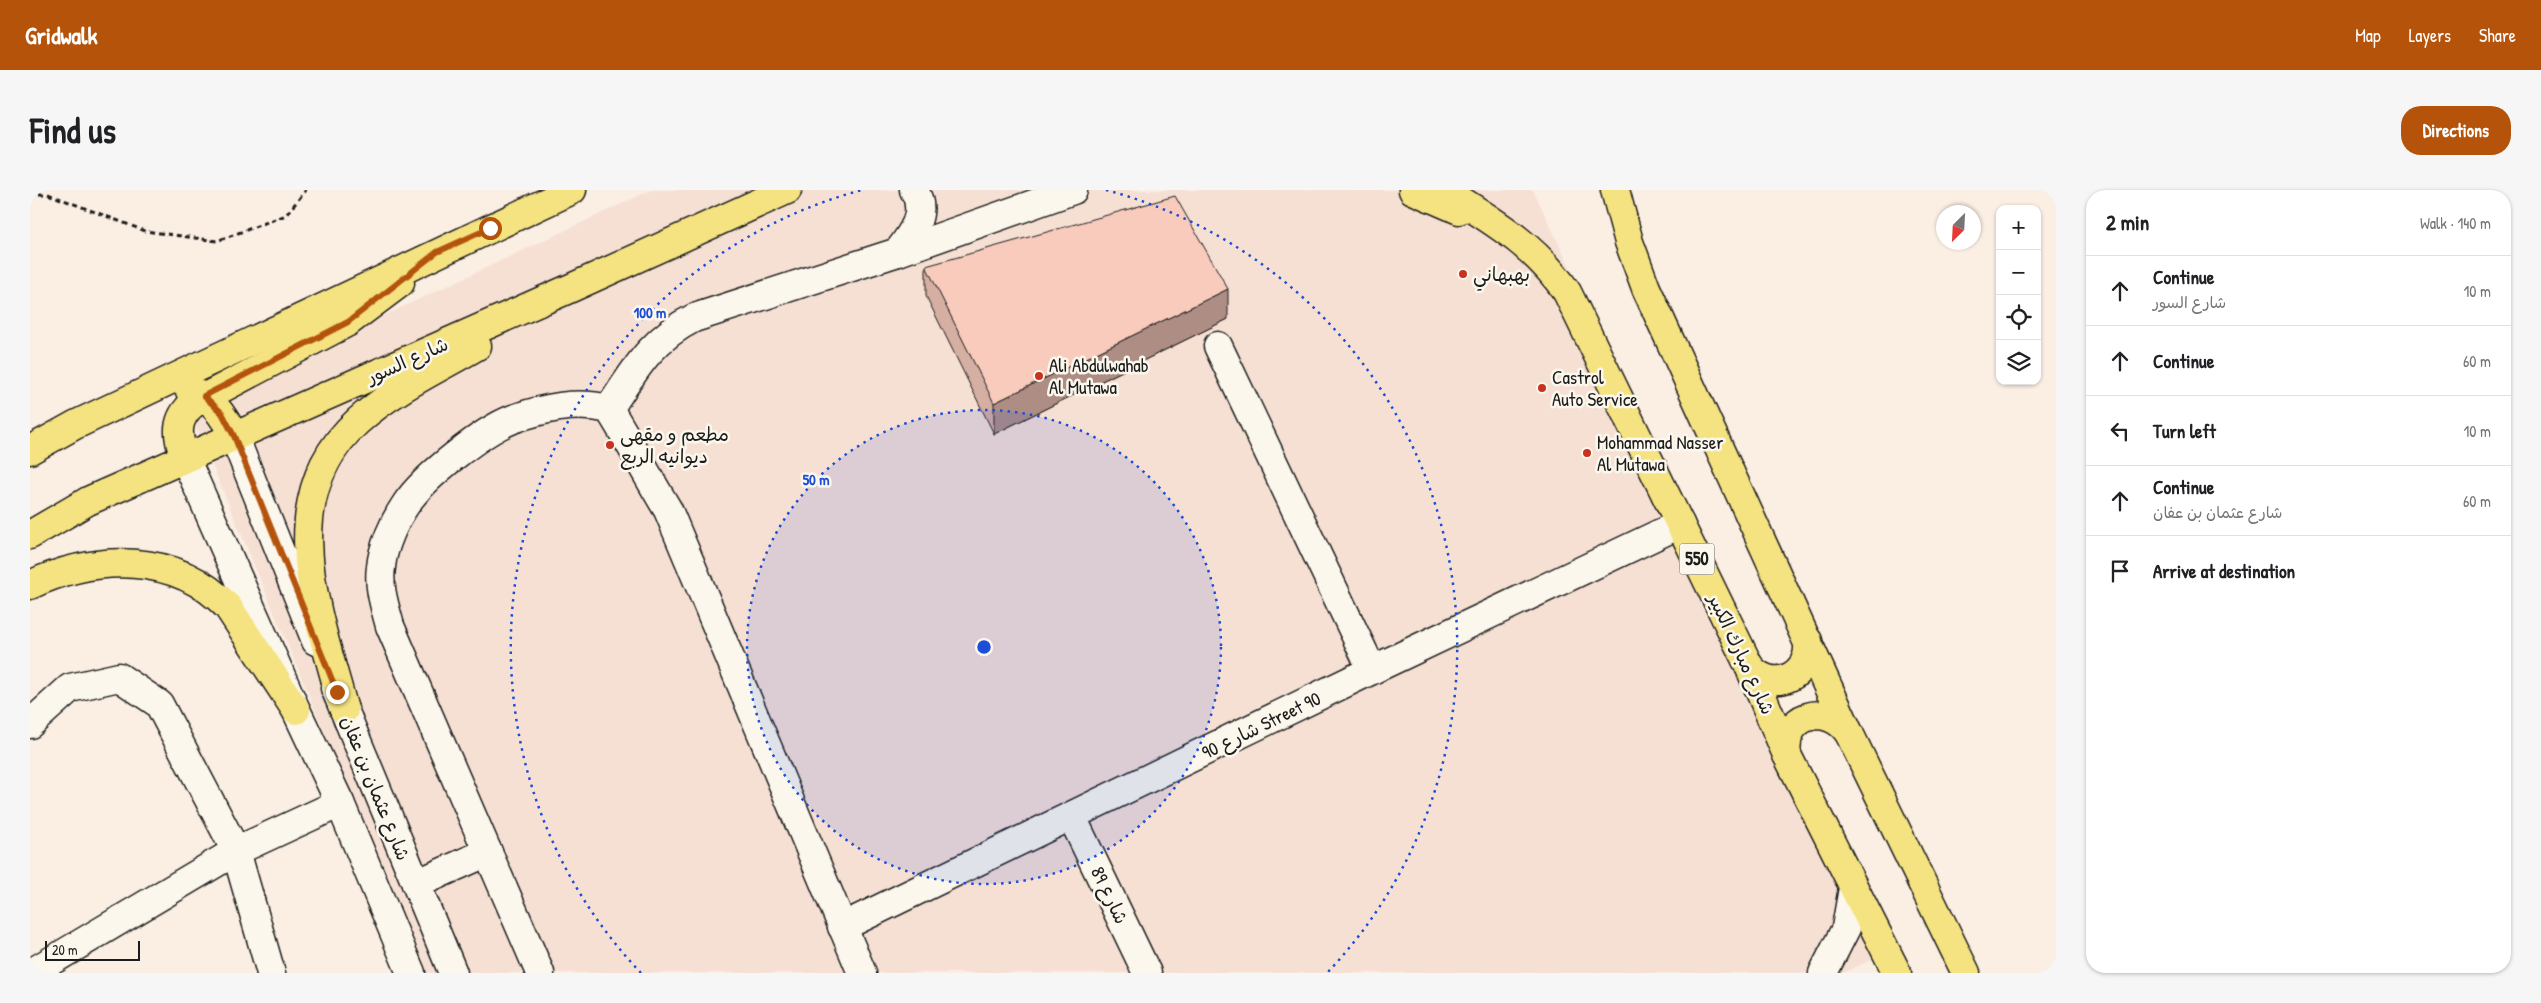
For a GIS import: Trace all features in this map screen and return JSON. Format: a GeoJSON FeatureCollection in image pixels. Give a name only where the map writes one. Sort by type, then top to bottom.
{"type":"FeatureCollection","features":[{"type":"Feature","properties":{"kind":"main road"},"geometry":{"type":"LineString","coordinates":[[30,450],[75,424],[572,190]]}},
{"type":"Feature","properties":{"kind":"main road","name":"شارع السور"},"geometry":{"type":"LineString","coordinates":[[30,536],[46,524],[88,501],[571,288],[787,190]]}},
{"type":"Feature","properties":{"kind":"main road"},"geometry":{"type":"LineString","coordinates":[[1413,190],[1507,231]]}},
{"type":"Feature","properties":{"kind":"main road","name":"شارع مبارك الكبير"},"geometry":{"type":"LineString","coordinates":[[1444,190],[1533,250],[1567,292],[1749,666],[1787,755],[1896,973]]}},
{"type":"Feature","properties":{"kind":"main road"},"geometry":{"type":"LineString","coordinates":[[1621,198],[1646,288],[1849,733],[1966,973]]}},
{"type":"Feature","properties":{"kind":"main road"},"geometry":{"type":"LineString","coordinates":[[185,458],[178,438],[179,424],[186,409],[204,396],[348,322],[437,252]]}},
{"type":"Feature","properties":{"kind":"main road"},"geometry":{"type":"LineString","coordinates":[[344,710],[309,572],[308,520],[316,485],[322,470],[345,435],[374,408],[571,288]]}},
{"type":"Feature","properties":{"kind":"main road"},"geometry":{"type":"LineString","coordinates":[[130,399],[169,389],[190,391],[204,396],[222,413],[234,436]]}},
{"type":"Feature","properties":{"kind":"main road"},"geometry":{"type":"LineString","coordinates":[[30,585],[85,565],[110,563],[142,564],[160,567],[193,579],[218,596],[228,607],[296,710]]}},
{"type":"Feature","properties":{"kind":"main road"},"geometry":{"type":"LineString","coordinates":[[1749,666],[1765,679],[1779,681],[1792,677],[1806,661],[1808,641]]}},
{"type":"Feature","properties":{"kind":"main road"},"geometry":{"type":"LineString","coordinates":[[1787,755],[1787,742],[1792,729],[1808,717],[1822,715],[1834,718],[1849,733]]}},
{"type":"Feature","properties":{"kind":"street"},"geometry":{"type":"LineString","coordinates":[[898,252],[912,232],[920,213],[920,203],[914,190]]}},
{"type":"Feature","properties":{"kind":"street"},"geometry":{"type":"LineString","coordinates":[[609,409],[654,345],[678,326],[694,318],[898,252],[1073,190]]}},
{"type":"Feature","properties":{"kind":"street"},"geometry":{"type":"LineString","coordinates":[[1218,346],[1372,670]]}},
{"type":"Feature","properties":{"kind":"street"},"geometry":{"type":"LineString","coordinates":[[540,973],[390,626],[380,586],[381,566],[395,525],[406,504],[435,474],[487,434],[511,420],[564,405],[589,404],[609,409],[631,442],[645,473],[668,510],[862,973]]}},
{"type":"Feature","properties":{"kind":"street","name":"شارع عثمان بن عفان"},"geometry":{"type":"LineString","coordinates":[[234,436],[344,710],[453,973]]}},
{"type":"Feature","properties":{"kind":"street","name":"شارع عثمان بن عفان"},"geometry":{"type":"LineString","coordinates":[[185,458],[296,710],[340,802],[411,973]]}},
{"type":"Feature","properties":{"kind":"street","name":"شارع 90 Street 90"},"geometry":{"type":"LineString","coordinates":[[842,927],[1372,670],[1680,524]]}},
{"type":"Feature","properties":{"kind":"street"},"geometry":{"type":"LineString","coordinates":[[30,724],[70,688],[119,677],[159,704],[236,851],[271,973]]}},
{"type":"Feature","properties":{"kind":"street"},"geometry":{"type":"LineString","coordinates":[[32,973],[236,851],[340,802]]}},
{"type":"Feature","properties":{"kind":"street","name":"شارع 89"},"geometry":{"type":"LineString","coordinates":[[1072,817],[1147,973]]}},
{"type":"Feature","properties":{"kind":"street"},"geometry":{"type":"LineString","coordinates":[[416,884],[488,852]]}},
{"type":"Feature","properties":{"kind":"street"},"geometry":{"type":"LineString","coordinates":[[1824,973],[1846,928],[1853,888]]}},
{"type":"Feature","properties":{"kind":"path"},"geometry":{"type":"LineString","coordinates":[[30,194],[48,194],[145,231],[217,242],[286,215],[306,190]]}},
{"type":"Feature","properties":{"kind":"shaded area"},"geometry":{"type":"Polygon","coordinates":[[[651,190],[1533,190],[1897,948],[1843,973],[426,973],[188,408],[651,190]]]}},
{"type":"Feature","properties":{"kind":"building","name":"Ali Abdulwahab Al Mutawa"},"geometry":{"type":"Polygon","coordinates":[[[1175,196],[1228,289],[994,403],[926,266],[1175,196]]]}},
{"type":"Feature","properties":{"kind":"place","name":"بهبهاني"},"geometry":{"type":"Point","coordinates":[1463,274]}},
{"type":"Feature","properties":{"kind":"place","name":"Ali Abdulwahab Al Mutawa"},"geometry":{"type":"Point","coordinates":[1039,376]}},
{"type":"Feature","properties":{"kind":"place","name":"Castrol Auto Service"},"geometry":{"type":"Point","coordinates":[1542,388]}},
{"type":"Feature","properties":{"kind":"place","name":"مطعم و مقهى ديوانيه الربع"},"geometry":{"type":"Point","coordinates":[610,445]}},
{"type":"Feature","properties":{"kind":"place","name":"Mohammad Nasser Al Mutawa"},"geometry":{"type":"Point","coordinates":[1587,453]}},
{"type":"Feature","properties":{"kind":"route"},"geometry":{"type":"LineString","coordinates":[[337,692],[234,436],[222,413],[204,396],[266,366],[348,322],[437,252],[490,228]]}}]}
